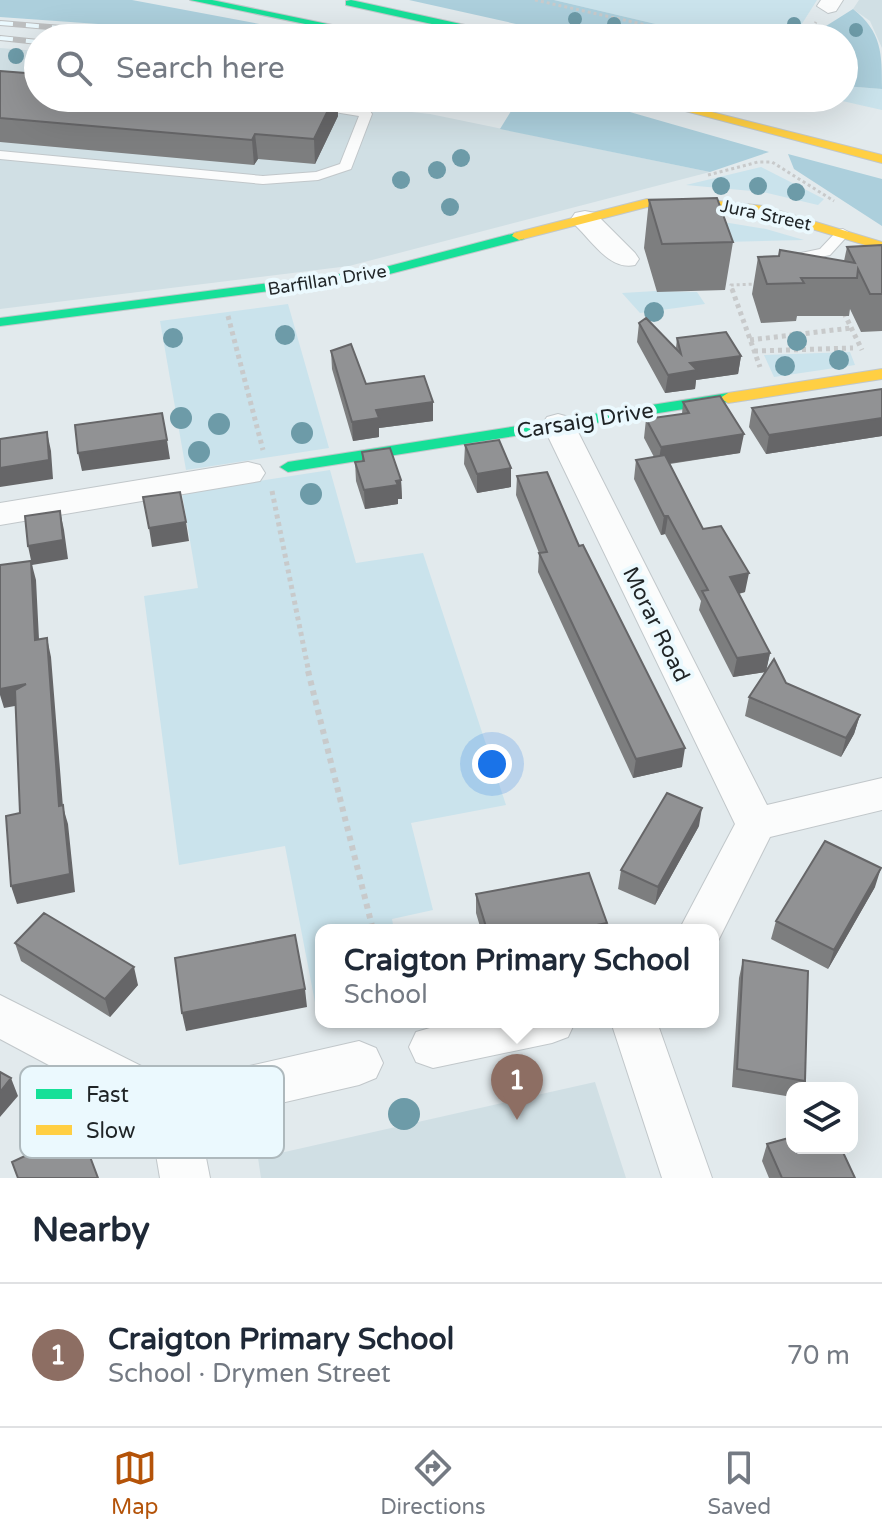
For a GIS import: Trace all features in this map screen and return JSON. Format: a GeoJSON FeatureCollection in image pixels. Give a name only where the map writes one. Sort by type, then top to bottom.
{"type":"FeatureCollection","features":[{"type":"Feature","properties":{"kind":"main road"},"geometry":{"type":"LineString","coordinates":[[195,0],[318,24]]}},
{"type":"Feature","properties":{"kind":"main road"},"geometry":{"type":"LineString","coordinates":[[336,0],[447,24]]}},
{"type":"Feature","properties":{"kind":"main road"},"geometry":{"type":"LineString","coordinates":[[691,112],[882,170]]}},
{"type":"Feature","properties":{"kind":"main road"},"geometry":{"type":"LineString","coordinates":[[698,112],[882,159]]}},
{"type":"Feature","properties":{"kind":"main road","name":"Barfillan Drive"},"geometry":{"type":"LineString","coordinates":[[0,322],[378,273],[647,203]]}},
{"type":"Feature","properties":{"kind":"main road","name":"Jura Street"},"geometry":{"type":"LineString","coordinates":[[647,203],[736,205],[781,214],[882,246]]}},
{"type":"Feature","properties":{"kind":"main road","name":"Carsaig Drive"},"geometry":{"type":"LineString","coordinates":[[288,467],[878,374]]}},
{"type":"Feature","properties":{"kind":"street"},"geometry":{"type":"LineString","coordinates":[[585,219],[625,259]]}},
{"type":"Feature","properties":{"kind":"street","name":"Morar Road"},"geometry":{"type":"LineString","coordinates":[[558,424],[756,824]]}},
{"type":"Feature","properties":{"kind":"street"},"geometry":{"type":"LineString","coordinates":[[0,514],[261,471]]}},
{"type":"Feature","properties":{"kind":"street"},"geometry":{"type":"LineString","coordinates":[[704,924],[756,824],[882,794]]}},
{"type":"Feature","properties":{"kind":"street"},"geometry":{"type":"LineString","coordinates":[[0,1016],[96,1066]]}},
{"type":"Feature","properties":{"kind":"street"},"geometry":{"type":"LineString","coordinates":[[433,1047],[523,1028]]}},
{"type":"Feature","properties":{"kind":"street"},"geometry":{"type":"LineString","coordinates":[[636,1028],[687,1178]]}},
{"type":"Feature","properties":{"kind":"street"},"geometry":{"type":"LineString","coordinates":[[284,1080],[359,1063]]}},
{"type":"Feature","properties":{"kind":"street"},"geometry":{"type":"LineString","coordinates":[[181,1158],[185,1178]]}},
{"type":"Feature","properties":{"kind":"lane"},"geometry":{"type":"LineString","coordinates":[[0,155],[263,180],[318,176],[346,166],[366,114],[354,112]]}},
{"type":"Feature","properties":{"kind":"lane"},"geometry":{"type":"LineString","coordinates":[[772,260],[817,256],[831,248],[843,233]]}},
{"type":"Feature","properties":{"kind":"path"},"geometry":{"type":"LineString","coordinates":[[535,0],[642,24]]}},
{"type":"Feature","properties":{"kind":"path"},"geometry":{"type":"LineString","coordinates":[[772,162],[845,208]]}},
{"type":"Feature","properties":{"kind":"path"},"geometry":{"type":"LineString","coordinates":[[759,284],[731,285],[769,391]]}},
{"type":"Feature","properties":{"kind":"path"},"geometry":{"type":"LineString","coordinates":[[840,305],[860,348],[878,374]]}},
{"type":"Feature","properties":{"kind":"path"},"geometry":{"type":"LineString","coordinates":[[231,328],[261,471],[347,838],[371,924]]}},
{"type":"Feature","properties":{"kind":"path"},"geometry":{"type":"LineString","coordinates":[[750,340],[851,328]]}},
{"type":"Feature","properties":{"kind":"path"},"geometry":{"type":"LineString","coordinates":[[754,351],[860,348]]}},
{"type":"Feature","properties":{"kind":"shaded area"},"geometry":{"type":"Polygon","coordinates":[[[0,0],[132,0],[260,24],[98,24],[0,17],[0,0]]]}},
{"type":"Feature","properties":{"kind":"shaded area"},"geometry":{"type":"Polygon","coordinates":[[[409,0],[554,0],[656,24],[516,24],[409,0]]]}},
{"type":"Feature","properties":{"kind":"shaded area"},"geometry":{"type":"Polygon","coordinates":[[[554,0],[817,0],[802,24],[656,24],[554,0]]]}},
{"type":"Feature","properties":{"kind":"shaded area"},"geometry":{"type":"Polygon","coordinates":[[[859,0],[882,0],[882,48],[870,21],[853,9],[859,0]]]}},
{"type":"Feature","properties":{"kind":"shaded area"},"geometry":{"type":"Polygon","coordinates":[[[853,9],[870,26],[882,65],[882,89],[858,87],[858,24],[829,24],[853,9]]]}},
{"type":"Feature","properties":{"kind":"shaded area"},"geometry":{"type":"Polygon","coordinates":[[[0,48],[24,50],[24,112],[412,112],[710,172],[349,266],[0,309],[0,48]]]}},
{"type":"Feature","properties":{"kind":"shaded area"},"geometry":{"type":"Polygon","coordinates":[[[858,87],[882,89],[882,110],[858,105],[858,87]]]}},
{"type":"Feature","properties":{"kind":"shaded area"},"geometry":{"type":"Polygon","coordinates":[[[511,112],[630,112],[769,152],[710,172],[500,129],[511,112]]]}},
{"type":"Feature","properties":{"kind":"shaded area"},"geometry":{"type":"Polygon","coordinates":[[[788,154],[882,179],[882,226],[794,169],[788,154]]]}},
{"type":"Feature","properties":{"kind":"shaded area"},"geometry":{"type":"Polygon","coordinates":[[[761,167],[824,199],[818,205],[763,192],[686,185],[761,167]]]}},
{"type":"Feature","properties":{"kind":"shaded area"},"geometry":{"type":"Polygon","coordinates":[[[717,221],[766,229],[804,240],[724,242],[717,221]]]}},
{"type":"Feature","properties":{"kind":"shaded area"},"geometry":{"type":"Polygon","coordinates":[[[697,292],[705,304],[640,313],[622,293],[697,292]]]}},
{"type":"Feature","properties":{"kind":"shaded area"},"geometry":{"type":"Polygon","coordinates":[[[288,304],[329,448],[186,470],[160,321],[288,304]]]}},
{"type":"Feature","properties":{"kind":"shaded area"},"geometry":{"type":"Polygon","coordinates":[[[850,352],[855,365],[774,377],[764,355],[850,352]]]}},
{"type":"Feature","properties":{"kind":"shaded area"},"geometry":{"type":"Polygon","coordinates":[[[330,470],[356,563],[423,553],[506,805],[411,823],[433,910],[392,919],[393,924],[315,924],[315,1002],[285,846],[179,865],[144,596],[198,588],[182,493],[330,470]]]}},
{"type":"Feature","properties":{"kind":"shaded area"},"geometry":{"type":"Polygon","coordinates":[[[595,1082],[626,1178],[261,1178],[258,1158],[284,1158],[284,1152],[595,1082]]]}},
{"type":"Feature","properties":{"kind":"building"},"geometry":{"type":"Polygon","coordinates":[[[0,71],[24,73],[24,112],[327,112],[314,139],[255,134],[252,140],[0,118],[0,71]]]}},
{"type":"Feature","properties":{"kind":"building"},"geometry":{"type":"Polygon","coordinates":[[[717,198],[733,242],[662,244],[649,200],[717,198]]]}},
{"type":"Feature","properties":{"kind":"building"},"geometry":{"type":"Polygon","coordinates":[[[882,245],[882,294],[870,294],[858,269],[857,278],[801,278],[804,283],[767,284],[758,257],[779,256],[780,250],[855,263],[847,247],[882,245]]]}},
{"type":"Feature","properties":{"kind":"building"},"geometry":{"type":"Polygon","coordinates":[[[646,318],[681,354],[677,338],[726,332],[741,356],[690,363],[697,370],[668,375],[639,323],[646,318]]]}},
{"type":"Feature","properties":{"kind":"building"},"geometry":{"type":"Polygon","coordinates":[[[351,344],[366,384],[424,376],[433,402],[376,410],[379,418],[352,422],[331,351],[351,344]]]}},
{"type":"Feature","properties":{"kind":"building"},"geometry":{"type":"Polygon","coordinates":[[[882,389],[882,418],[769,435],[752,408],[882,389]]]}},
{"type":"Feature","properties":{"kind":"building"},"geometry":{"type":"Polygon","coordinates":[[[720,396],[744,434],[661,447],[646,419],[689,413],[683,402],[720,396]]]}},
{"type":"Feature","properties":{"kind":"building"},"geometry":{"type":"Polygon","coordinates":[[[162,413],[167,440],[78,453],[75,425],[162,413]]]}},
{"type":"Feature","properties":{"kind":"building"},"geometry":{"type":"Polygon","coordinates":[[[47,432],[49,460],[0,468],[0,439],[47,432]]]}},
{"type":"Feature","properties":{"kind":"building"},"geometry":{"type":"Polygon","coordinates":[[[499,440],[511,468],[477,474],[465,445],[499,440]]]}},
{"type":"Feature","properties":{"kind":"building"},"geometry":{"type":"Polygon","coordinates":[[[390,448],[401,480],[396,481],[398,485],[364,490],[355,462],[364,461],[362,452],[390,448]]]}},
{"type":"Feature","properties":{"kind":"building"},"geometry":{"type":"Polygon","coordinates":[[[665,455],[703,529],[721,526],[749,573],[730,577],[770,653],[737,658],[702,591],[708,590],[668,516],[664,516],[636,460],[665,455]]]}},
{"type":"Feature","properties":{"kind":"building"},"geometry":{"type":"Polygon","coordinates":[[[547,472],[579,546],[583,545],[685,748],[636,759],[539,553],[547,552],[517,476],[547,472]]]}},
{"type":"Feature","properties":{"kind":"building"},"geometry":{"type":"Polygon","coordinates":[[[180,492],[186,522],[149,528],[143,497],[180,492]]]}},
{"type":"Feature","properties":{"kind":"building"},"geometry":{"type":"Polygon","coordinates":[[[60,511],[63,540],[28,546],[25,516],[60,511]]]}},
{"type":"Feature","properties":{"kind":"building"},"geometry":{"type":"Polygon","coordinates":[[[31,561],[35,640],[47,638],[59,806],[63,805],[70,874],[11,886],[6,816],[20,813],[15,690],[26,684],[0,689],[0,565],[31,561]]]}},
{"type":"Feature","properties":{"kind":"building"},"geometry":{"type":"Polygon","coordinates":[[[774,659],[786,683],[860,715],[846,738],[749,697],[774,659]]]}},
{"type":"Feature","properties":{"kind":"building"},"geometry":{"type":"Polygon","coordinates":[[[667,793],[702,808],[658,887],[621,870],[667,793]]]}},
{"type":"Feature","properties":{"kind":"building"},"geometry":{"type":"Polygon","coordinates":[[[825,841],[881,868],[834,950],[776,921],[825,841]]]}},
{"type":"Feature","properties":{"kind":"building"},"geometry":{"type":"Polygon","coordinates":[[[589,873],[607,923],[485,924],[476,894],[589,873]]]}},
{"type":"Feature","properties":{"kind":"building"},"geometry":{"type":"Polygon","coordinates":[[[44,913],[134,967],[105,999],[15,943],[44,913]]]}},
{"type":"Feature","properties":{"kind":"building"},"geometry":{"type":"Polygon","coordinates":[[[295,935],[305,989],[182,1013],[175,958],[295,935]]]}},
{"type":"Feature","properties":{"kind":"building"},"geometry":{"type":"Polygon","coordinates":[[[743,960],[808,971],[805,1081],[737,1069],[743,960]]]}},
{"type":"Feature","properties":{"kind":"building"},"geometry":{"type":"Polygon","coordinates":[[[0,1072],[11,1078],[0,1092],[0,1072]]]}},
{"type":"Feature","properties":{"kind":"building"},"geometry":{"type":"Polygon","coordinates":[[[786,1139],[786,1154],[844,1154],[855,1178],[782,1178],[767,1144],[786,1139]]]}},
{"type":"Feature","properties":{"kind":"building"},"geometry":{"type":"Polygon","coordinates":[[[20,1158],[90,1158],[98,1178],[18,1178],[12,1162],[20,1158]]]}},
{"type":"Feature","properties":{"kind":"railway"},"geometry":{"type":"LineString","coordinates":[[0,23],[24,25]]}},
{"type":"Feature","properties":{"kind":"railway"},"geometry":{"type":"LineString","coordinates":[[0,38],[24,41]]}},
{"type":"Feature","properties":{"kind":"traffic: fast"},"geometry":{"type":"LineString","coordinates":[[195,0],[318,24]]}},
{"type":"Feature","properties":{"kind":"traffic: fast"},"geometry":{"type":"LineString","coordinates":[[350,3],[447,24]]}},
{"type":"Feature","properties":{"kind":"traffic: fast"},"geometry":{"type":"LineString","coordinates":[[0,322],[378,273],[519,236]]}},
{"type":"Feature","properties":{"kind":"traffic: fast"},"geometry":{"type":"LineString","coordinates":[[288,467],[728,398]]}},
{"type":"Feature","properties":{"kind":"traffic: slow"},"geometry":{"type":"LineString","coordinates":[[697,112],[882,159]]}},
{"type":"Feature","properties":{"kind":"traffic: slow"},"geometry":{"type":"LineString","coordinates":[[519,236],[647,203],[709,204],[763,210],[882,246]]}},
{"type":"Feature","properties":{"kind":"traffic: slow"},"geometry":{"type":"LineString","coordinates":[[728,398],[882,374]]}},
{"type":"Feature","properties":{"kind":"place","name":"Craigton Primary School"},"geometry":{"type":"Point","coordinates":[517,1120]}}]}
